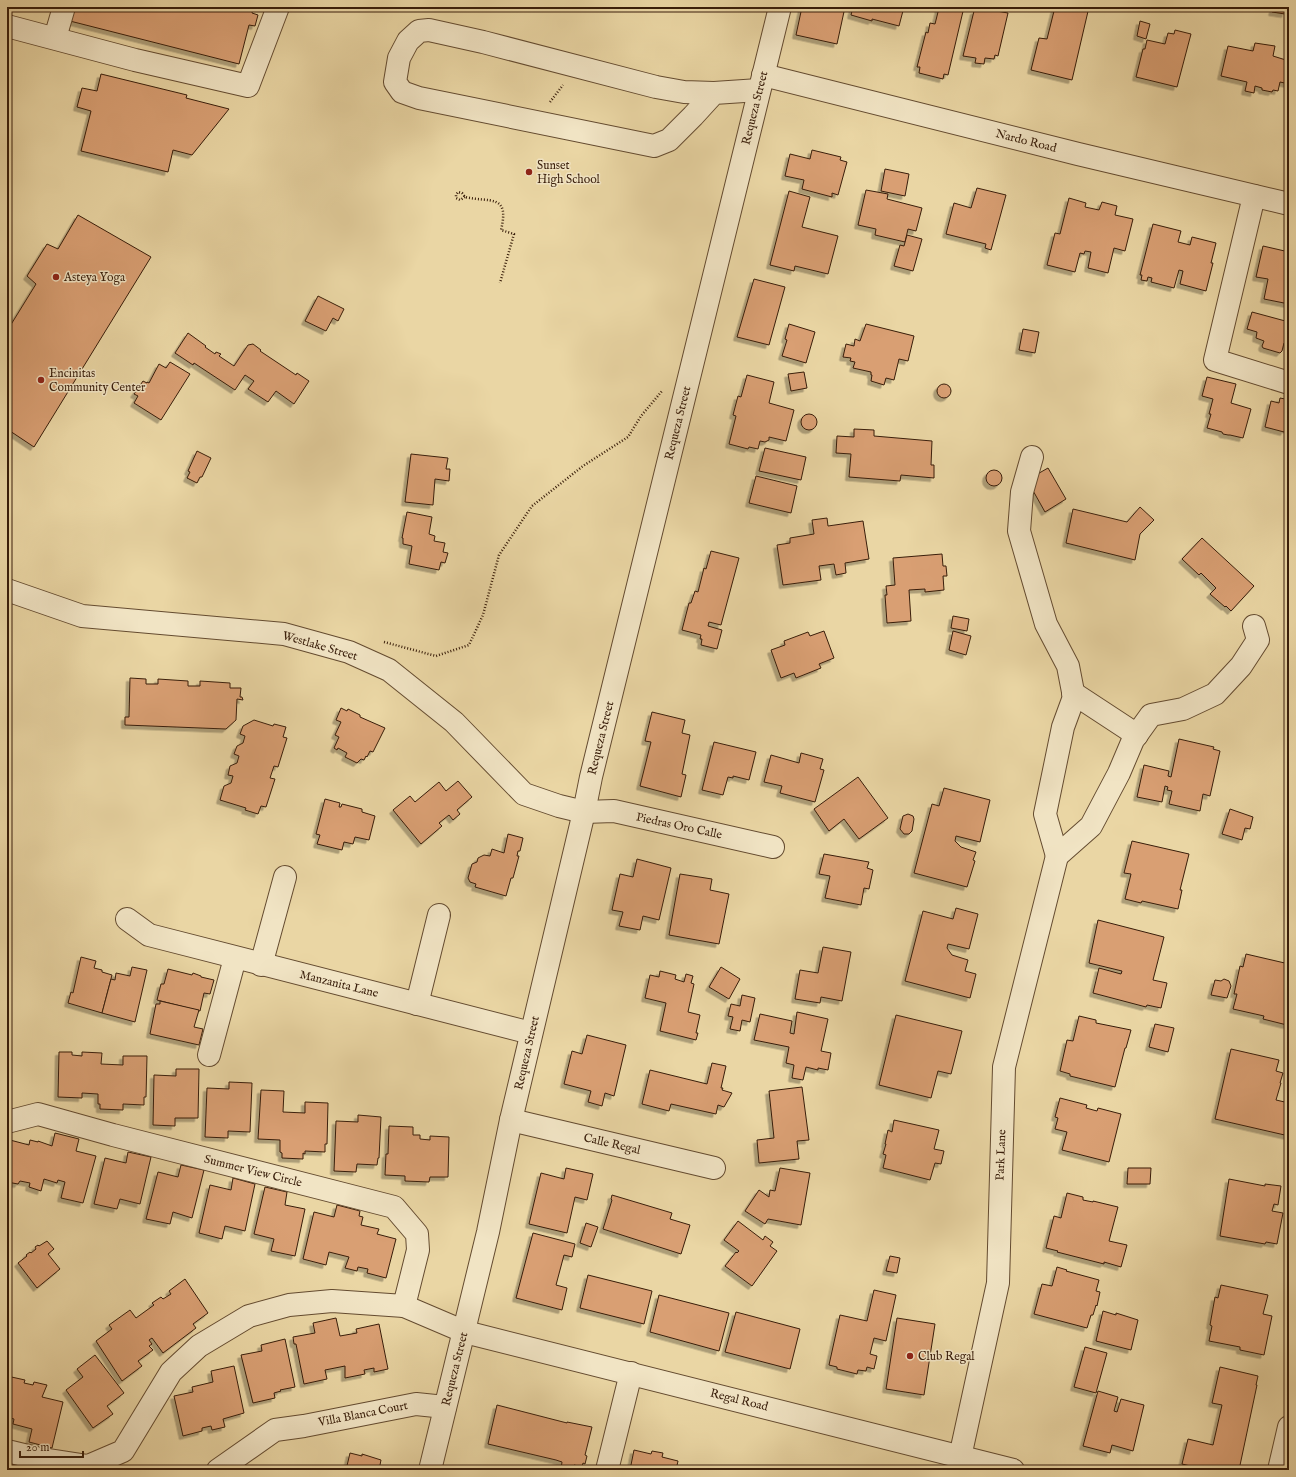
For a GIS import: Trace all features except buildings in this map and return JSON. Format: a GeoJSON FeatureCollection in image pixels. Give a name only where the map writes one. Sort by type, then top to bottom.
{"type":"FeatureCollection","features":[{"type":"Feature","properties":{"kind":"street"},"geometry":{"type":"LineString","coordinates":[[54,38],[64,7]]}},
{"type":"Feature","properties":{"kind":"street"},"geometry":{"type":"LineString","coordinates":[[7,26],[135,60],[248,86],[278,7]]}},
{"type":"Feature","properties":{"kind":"street","name":"Requeza Street"},"geometry":{"type":"LineString","coordinates":[[430,1470],[465,1332],[488,1232],[511,1120],[591,777],[780,7]]}},
{"type":"Feature","properties":{"kind":"street","name":"Nardo Road"},"geometry":{"type":"LineString","coordinates":[[714,93],[694,116],[669,140],[654,146],[418,98],[402,92],[395,82],[399,58],[408,41],[419,31],[429,30],[484,42],[656,87],[684,92],[714,93],[761,83],[1072,153],[1289,204]]}},
{"type":"Feature","properties":{"kind":"street"},"geometry":{"type":"LineString","coordinates":[[1254,196],[1215,360],[1289,383]]}},
{"type":"Feature","properties":{"kind":"street"},"geometry":{"type":"LineString","coordinates":[[1032,457],[1022,492],[1019,531],[1046,624],[1068,666],[1074,697],[1063,727],[1046,814],[1058,856],[1091,826],[1119,773],[1133,740],[1151,715],[1183,709],[1215,694],[1242,666],[1258,640],[1254,626]]}},
{"type":"Feature","properties":{"kind":"street","name":"Westlake Street"},"geometry":{"type":"LineString","coordinates":[[7,590],[82,616],[284,634],[349,652],[389,670],[454,722],[524,794],[559,806],[584,812]]}},
{"type":"Feature","properties":{"kind":"street"},"geometry":{"type":"LineString","coordinates":[[1073,693],[1137,735]]}},
{"type":"Feature","properties":{"kind":"street","name":"Piedras Oro Calle"},"geometry":{"type":"LineString","coordinates":[[584,812],[614,811],[773,847]]}},
{"type":"Feature","properties":{"kind":"street","name":"Park Lane"},"geometry":{"type":"LineString","coordinates":[[960,1464],[998,1283],[1004,1067],[1058,856]]}},
{"type":"Feature","properties":{"kind":"street"},"geometry":{"type":"LineString","coordinates":[[261,965],[285,877]]}},
{"type":"Feature","properties":{"kind":"street"},"geometry":{"type":"LineString","coordinates":[[417,1004],[439,915]]}},
{"type":"Feature","properties":{"kind":"street","name":"Manzanita Lane"},"geometry":{"type":"LineString","coordinates":[[127,919],[149,935],[261,965],[532,1033]]}},
{"type":"Feature","properties":{"kind":"street"},"geometry":{"type":"LineString","coordinates":[[209,1055],[235,958]]}},
{"type":"Feature","properties":{"kind":"street","name":"Summer View Circle"},"geometry":{"type":"LineString","coordinates":[[7,1122],[38,1114],[120,1137],[394,1207],[417,1234],[418,1250],[404,1306]]}},
{"type":"Feature","properties":{"kind":"street","name":"Calle Regal"},"geometry":{"type":"LineString","coordinates":[[511,1120],[714,1168]]}},
{"type":"Feature","properties":{"kind":"street"},"geometry":{"type":"LineString","coordinates":[[7,1451],[36,1458],[88,1466],[123,1451],[171,1372],[199,1346],[249,1316],[289,1305],[332,1301],[404,1306],[465,1332]]}},
{"type":"Feature","properties":{"kind":"street","name":"Regal Road"},"geometry":{"type":"LineString","coordinates":[[465,1332],[631,1373],[960,1464],[1013,1470]]}},
{"type":"Feature","properties":{"kind":"street"},"geometry":{"type":"LineString","coordinates":[[607,1470],[631,1373]]}},
{"type":"Feature","properties":{"kind":"street","name":"Villa Blanca Court"},"geometry":{"type":"LineString","coordinates":[[218,1470],[274,1430],[304,1426],[416,1404],[445,1407]]}},
{"type":"Feature","properties":{"kind":"street","name":"Villa Blanca Court"},"geometry":{"type":"LineString","coordinates":[[239,1470],[304,1426]]}},
{"type":"Feature","properties":{"kind":"street"},"geometry":{"type":"LineString","coordinates":[[1279,1470],[1289,1427]]}},
{"type":"Feature","properties":{"kind":"path"},"geometry":{"type":"LineString","coordinates":[[535,122],[577,67]]}},
{"type":"Feature","properties":{"kind":"path"},"geometry":{"type":"LineString","coordinates":[[465,197],[495,201],[500,205],[504,215],[500,230],[514,234],[500,283]]}},
{"type":"Feature","properties":{"kind":"path"},"geometry":{"type":"LineString","coordinates":[[379,641],[436,656],[469,645],[483,615],[499,555],[532,506],[583,466],[628,437],[641,416],[662,392],[664,385]]}},
{"type":"Feature","properties":{"kind":"place","name":"Sunset High School"},"geometry":{"type":"Point","coordinates":[529,172]}},
{"type":"Feature","properties":{"kind":"place","name":"Asteya Yoga"},"geometry":{"type":"Point","coordinates":[56,277]}},
{"type":"Feature","properties":{"kind":"place","name":"Encinitas Community Center"},"geometry":{"type":"Point","coordinates":[41,380]}},
{"type":"Feature","properties":{"kind":"place","name":"Club Regal"},"geometry":{"type":"Point","coordinates":[910,1356]}}]}
